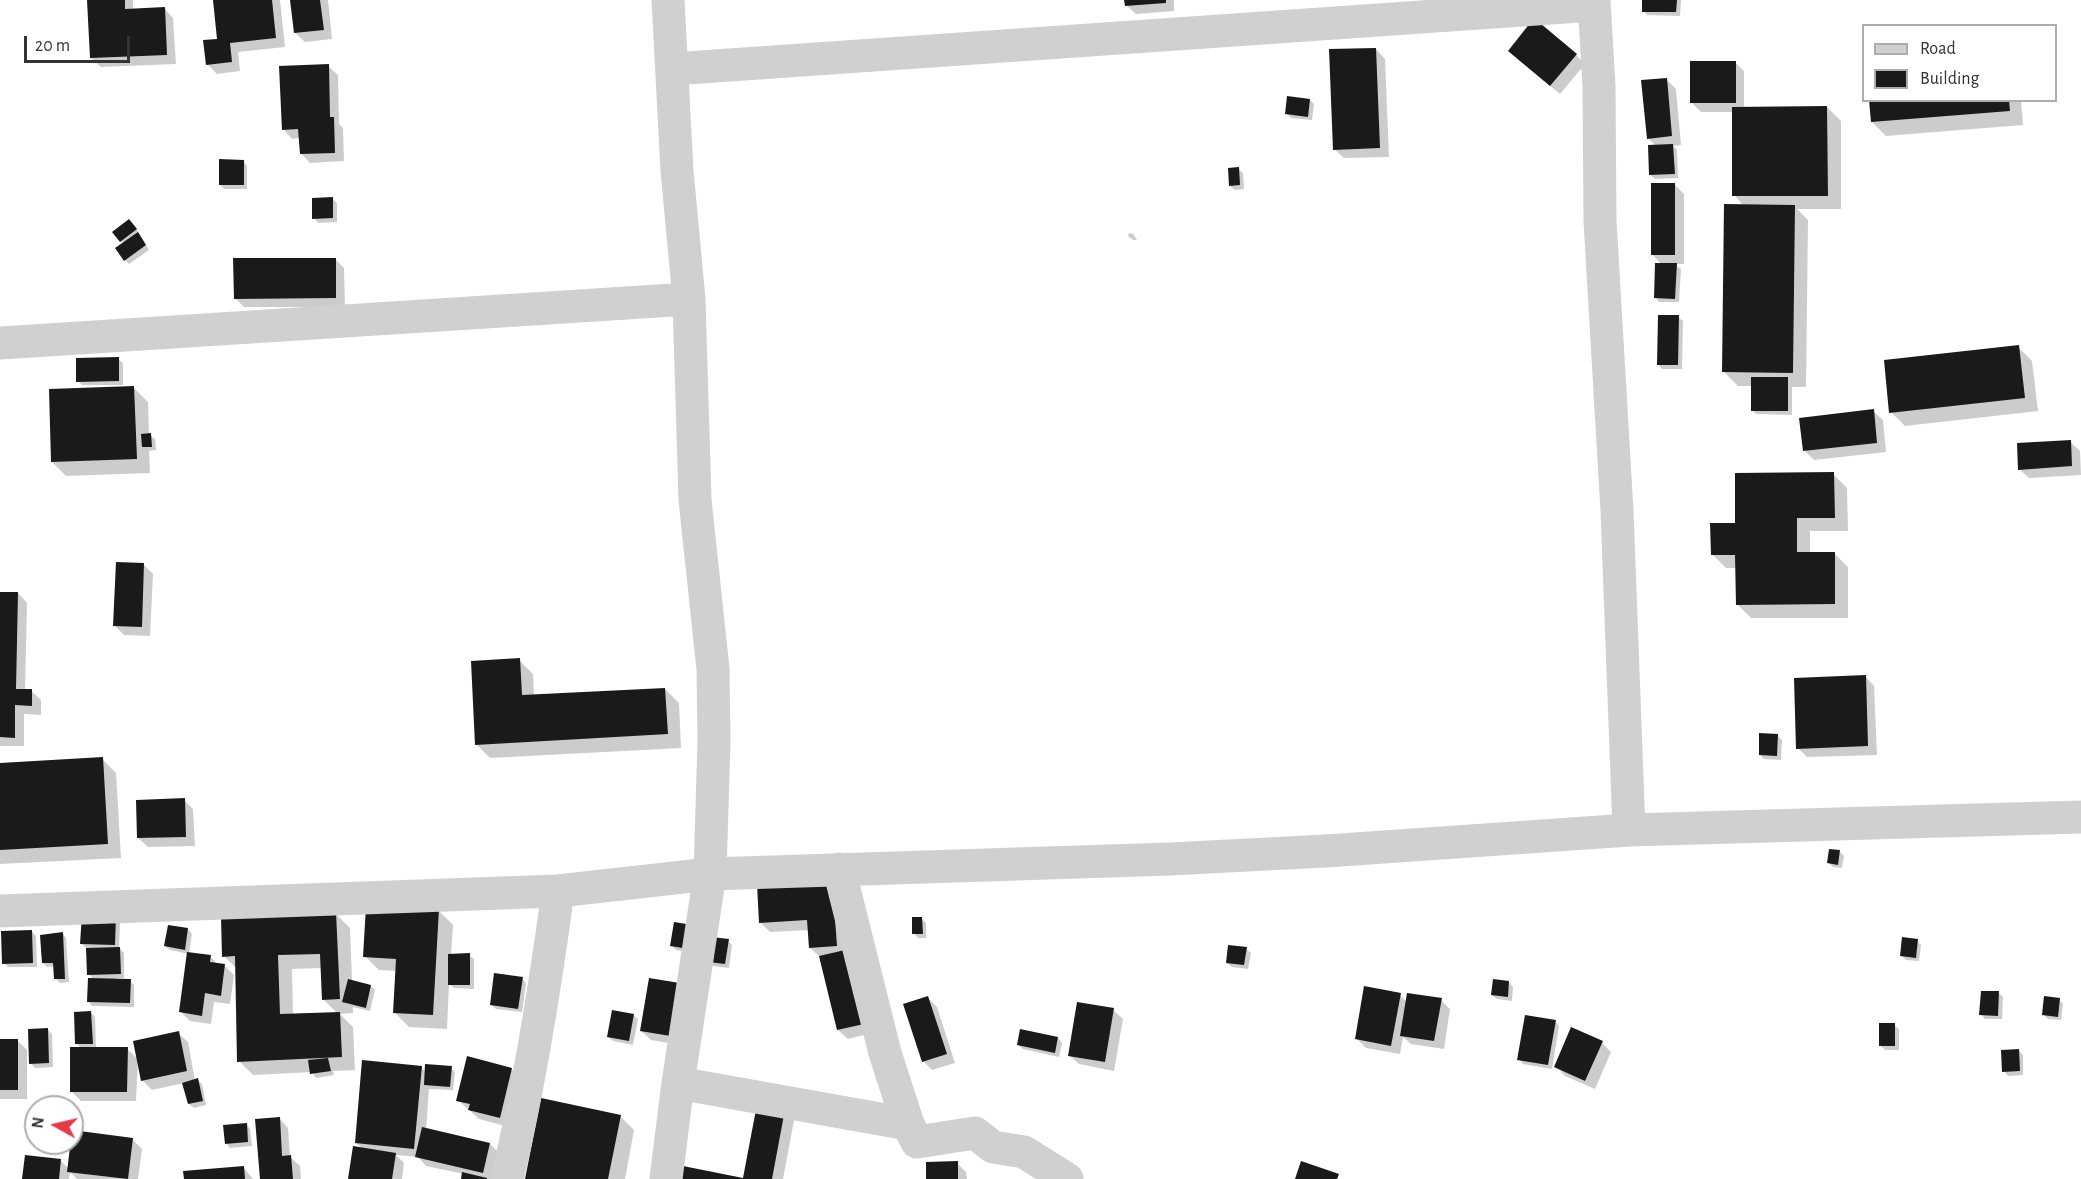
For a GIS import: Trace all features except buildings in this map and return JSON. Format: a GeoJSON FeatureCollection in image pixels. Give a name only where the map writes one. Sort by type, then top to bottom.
{"type":"FeatureCollection","features":[{"type":"Feature","properties":{"kind":"street"},"geometry":{"type":"LineString","coordinates":[[666,1179],[678,1083],[710,874],[714,741],[713,669],[695,500],[689,299],[678,171],[669,0]]}},
{"type":"Feature","properties":{"kind":"street"},"geometry":{"type":"LineString","coordinates":[[672,69],[1594,3],[1599,87],[1600,221],[1617,511],[1629,830]]}},
{"type":"Feature","properties":{"kind":"street"},"geometry":{"type":"LineString","coordinates":[[0,343],[689,299]]}},
{"type":"Feature","properties":{"kind":"street"},"geometry":{"type":"LineString","coordinates":[[0,910],[558,891],[710,874],[1302,853],[1629,830],[2081,817]]}},
{"type":"Feature","properties":{"kind":"street"},"geometry":{"type":"LineString","coordinates":[[839,869],[871,1000],[908,1124],[917,1142],[975,1133],[993,1147],[1024,1152],[1067,1179]]}},
{"type":"Feature","properties":{"kind":"street"},"geometry":{"type":"LineString","coordinates":[[507,1179],[518,1135],[541,1015],[558,891]]}},
{"type":"Feature","properties":{"kind":"street"},"geometry":{"type":"LineString","coordinates":[[678,1083],[908,1124]]}}]}
